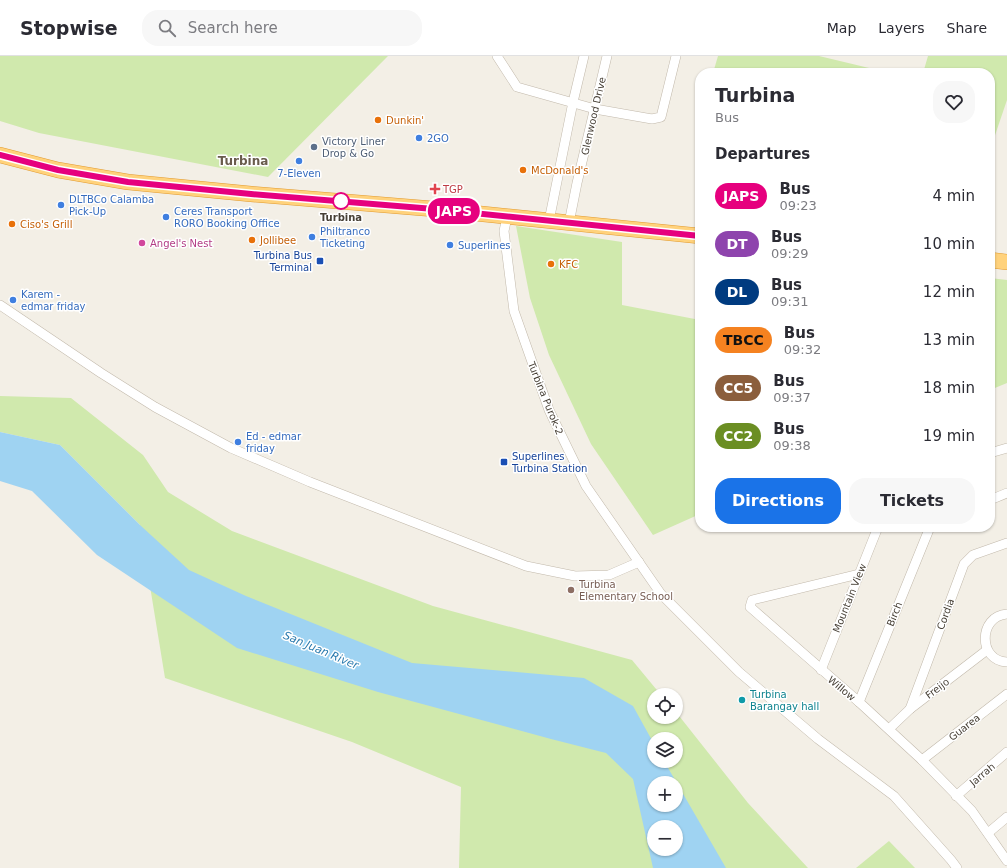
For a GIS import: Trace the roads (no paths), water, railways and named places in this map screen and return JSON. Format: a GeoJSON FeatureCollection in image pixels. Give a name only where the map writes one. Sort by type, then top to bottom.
{"type":"FeatureCollection","features":[{"type":"Feature","properties":{"kind":"highway"},"geometry":{"type":"LineString","coordinates":[[0,154],[58,170],[128,182],[434,209],[695,236]]}},
{"type":"Feature","properties":{"kind":"highway"},"geometry":{"type":"LineString","coordinates":[[995,261],[1007,262]]}},
{"type":"Feature","properties":{"kind":"street"},"geometry":{"type":"LineString","coordinates":[[497,56],[517,87],[595,109],[652,119],[661,117],[676,56]]}},
{"type":"Feature","properties":{"kind":"street"},"geometry":{"type":"LineString","coordinates":[[550,221],[573,102],[584,56]]}},
{"type":"Feature","properties":{"kind":"street","name":"Glenwood Drive"},"geometry":{"type":"LineString","coordinates":[[569,223],[607,56]]}},
{"type":"Feature","properties":{"kind":"street","name":"Turbina Purok-2"},"geometry":{"type":"LineString","coordinates":[[507,217],[504,231],[514,311],[549,410],[586,486],[638,562],[661,594],[739,672],[818,739],[894,796],[951,860],[956,868]]}},
{"type":"Feature","properties":{"kind":"street"},"geometry":{"type":"LineString","coordinates":[[0,305],[101,373],[155,407],[231,448],[310,482],[526,566],[575,576],[608,575],[638,562]]}},
{"type":"Feature","properties":{"kind":"street"},"geometry":{"type":"LineString","coordinates":[[995,452],[1007,448]]}},
{"type":"Feature","properties":{"kind":"street"},"geometry":{"type":"LineString","coordinates":[[995,498],[1007,493]]}},
{"type":"Feature","properties":{"kind":"street","name":"Mountain View"},"geometry":{"type":"LineString","coordinates":[[821,670],[876,532]]}},
{"type":"Feature","properties":{"kind":"street","name":"Birch"},"geometry":{"type":"LineString","coordinates":[[859,702],[928,532]]}},
{"type":"Feature","properties":{"kind":"street","name":"Cordia"},"geometry":{"type":"LineString","coordinates":[[910,709],[964,564],[973,555],[1007,543]]}},
{"type":"Feature","properties":{"kind":"street","name":"Willow"},"geometry":{"type":"LineString","coordinates":[[859,574],[752,600],[750,607],[859,702],[922,760],[972,811],[1007,861]]}},
{"type":"Feature","properties":{"kind":"street"},"geometry":{"type":"LineString","coordinates":[[1007,614],[996,617],[990,622],[984,635],[987,650],[991,656],[997,660],[1007,662]]}},
{"type":"Feature","properties":{"kind":"street","name":"Freijo"},"geometry":{"type":"LineString","coordinates":[[889,729],[910,709],[987,650]]}},
{"type":"Feature","properties":{"kind":"street","name":"Guarea"},"geometry":{"type":"LineString","coordinates":[[922,760],[1007,694]]}},
{"type":"Feature","properties":{"kind":"street","name":"Jarrah"},"geometry":{"type":"LineString","coordinates":[[956,796],[1007,752]]}},
{"type":"Feature","properties":{"kind":"street"},"geometry":{"type":"LineString","coordinates":[[988,833],[1007,817]]}},
{"type":"Feature","properties":{"kind":"water","name":"San Juan River"},"geometry":{"type":"Polygon","coordinates":[[[0,432],[60,445],[140,525],[189,570],[246,596],[412,663],[584,678],[633,706],[647,732],[647,768],[668,768],[673,776],[647,776],[647,812],[683,812],[683,794],[726,868],[653,868],[650,856],[683,856],[683,820],[647,820],[647,841],[633,779],[606,753],[378,692],[237,648],[97,555],[32,491],[0,481],[0,432]]]}},
{"type":"Feature","properties":{"kind":"place","name":"Dunkin'"},"geometry":{"type":"Point","coordinates":[378,120]}},
{"type":"Feature","properties":{"kind":"place","name":"2GO"},"geometry":{"type":"Point","coordinates":[419,138]}},
{"type":"Feature","properties":{"kind":"place","name":"Victory Liner Drop & Go"},"geometry":{"type":"Point","coordinates":[314,147]}},
{"type":"Feature","properties":{"kind":"place","name":"7-Eleven"},"geometry":{"type":"Point","coordinates":[299,161]}},
{"type":"Feature","properties":{"kind":"place","name":"McDonald's"},"geometry":{"type":"Point","coordinates":[523,170]}},
{"type":"Feature","properties":{"kind":"place","name":"TGP"},"geometry":{"type":"Point","coordinates":[435,189]}},
{"type":"Feature","properties":{"kind":"place","name":"Turbina"},"geometry":{"type":"Point","coordinates":[341,201]}},
{"type":"Feature","properties":{"kind":"place","name":"DLTBCo Calamba Pick-Up"},"geometry":{"type":"Point","coordinates":[61,205]}},
{"type":"Feature","properties":{"kind":"place","name":"Ceres Transport RORO Booking Office"},"geometry":{"type":"Point","coordinates":[166,217]}},
{"type":"Feature","properties":{"kind":"place","name":"Ciso's Grill"},"geometry":{"type":"Point","coordinates":[12,224]}},
{"type":"Feature","properties":{"kind":"place","name":"Philtranco Ticketing"},"geometry":{"type":"Point","coordinates":[312,237]}},
{"type":"Feature","properties":{"kind":"place","name":"Jollibee"},"geometry":{"type":"Point","coordinates":[252,240]}},
{"type":"Feature","properties":{"kind":"place","name":"Angel's Nest"},"geometry":{"type":"Point","coordinates":[142,243]}},
{"type":"Feature","properties":{"kind":"place","name":"Superlines"},"geometry":{"type":"Point","coordinates":[450,245]}},
{"type":"Feature","properties":{"kind":"place","name":"Turbina Bus Terminal"},"geometry":{"type":"Point","coordinates":[320,261]}},
{"type":"Feature","properties":{"kind":"place","name":"KFC"},"geometry":{"type":"Point","coordinates":[551,264]}},
{"type":"Feature","properties":{"kind":"place","name":"Karem - edmar friday"},"geometry":{"type":"Point","coordinates":[13,300]}},
{"type":"Feature","properties":{"kind":"place","name":"Ed - edmar friday"},"geometry":{"type":"Point","coordinates":[238,442]}},
{"type":"Feature","properties":{"kind":"place","name":"Superlines Turbina Station"},"geometry":{"type":"Point","coordinates":[504,462]}},
{"type":"Feature","properties":{"kind":"place","name":"Turbina Elementary School"},"geometry":{"type":"Point","coordinates":[571,590]}},
{"type":"Feature","properties":{"kind":"place","name":"Turbina Barangay hall"},"geometry":{"type":"Point","coordinates":[742,700]}},
{"type":"Feature","properties":{"kind":"district","name":"Turbina"},"geometry":{"type":"Point","coordinates":[243,161]}}]}
